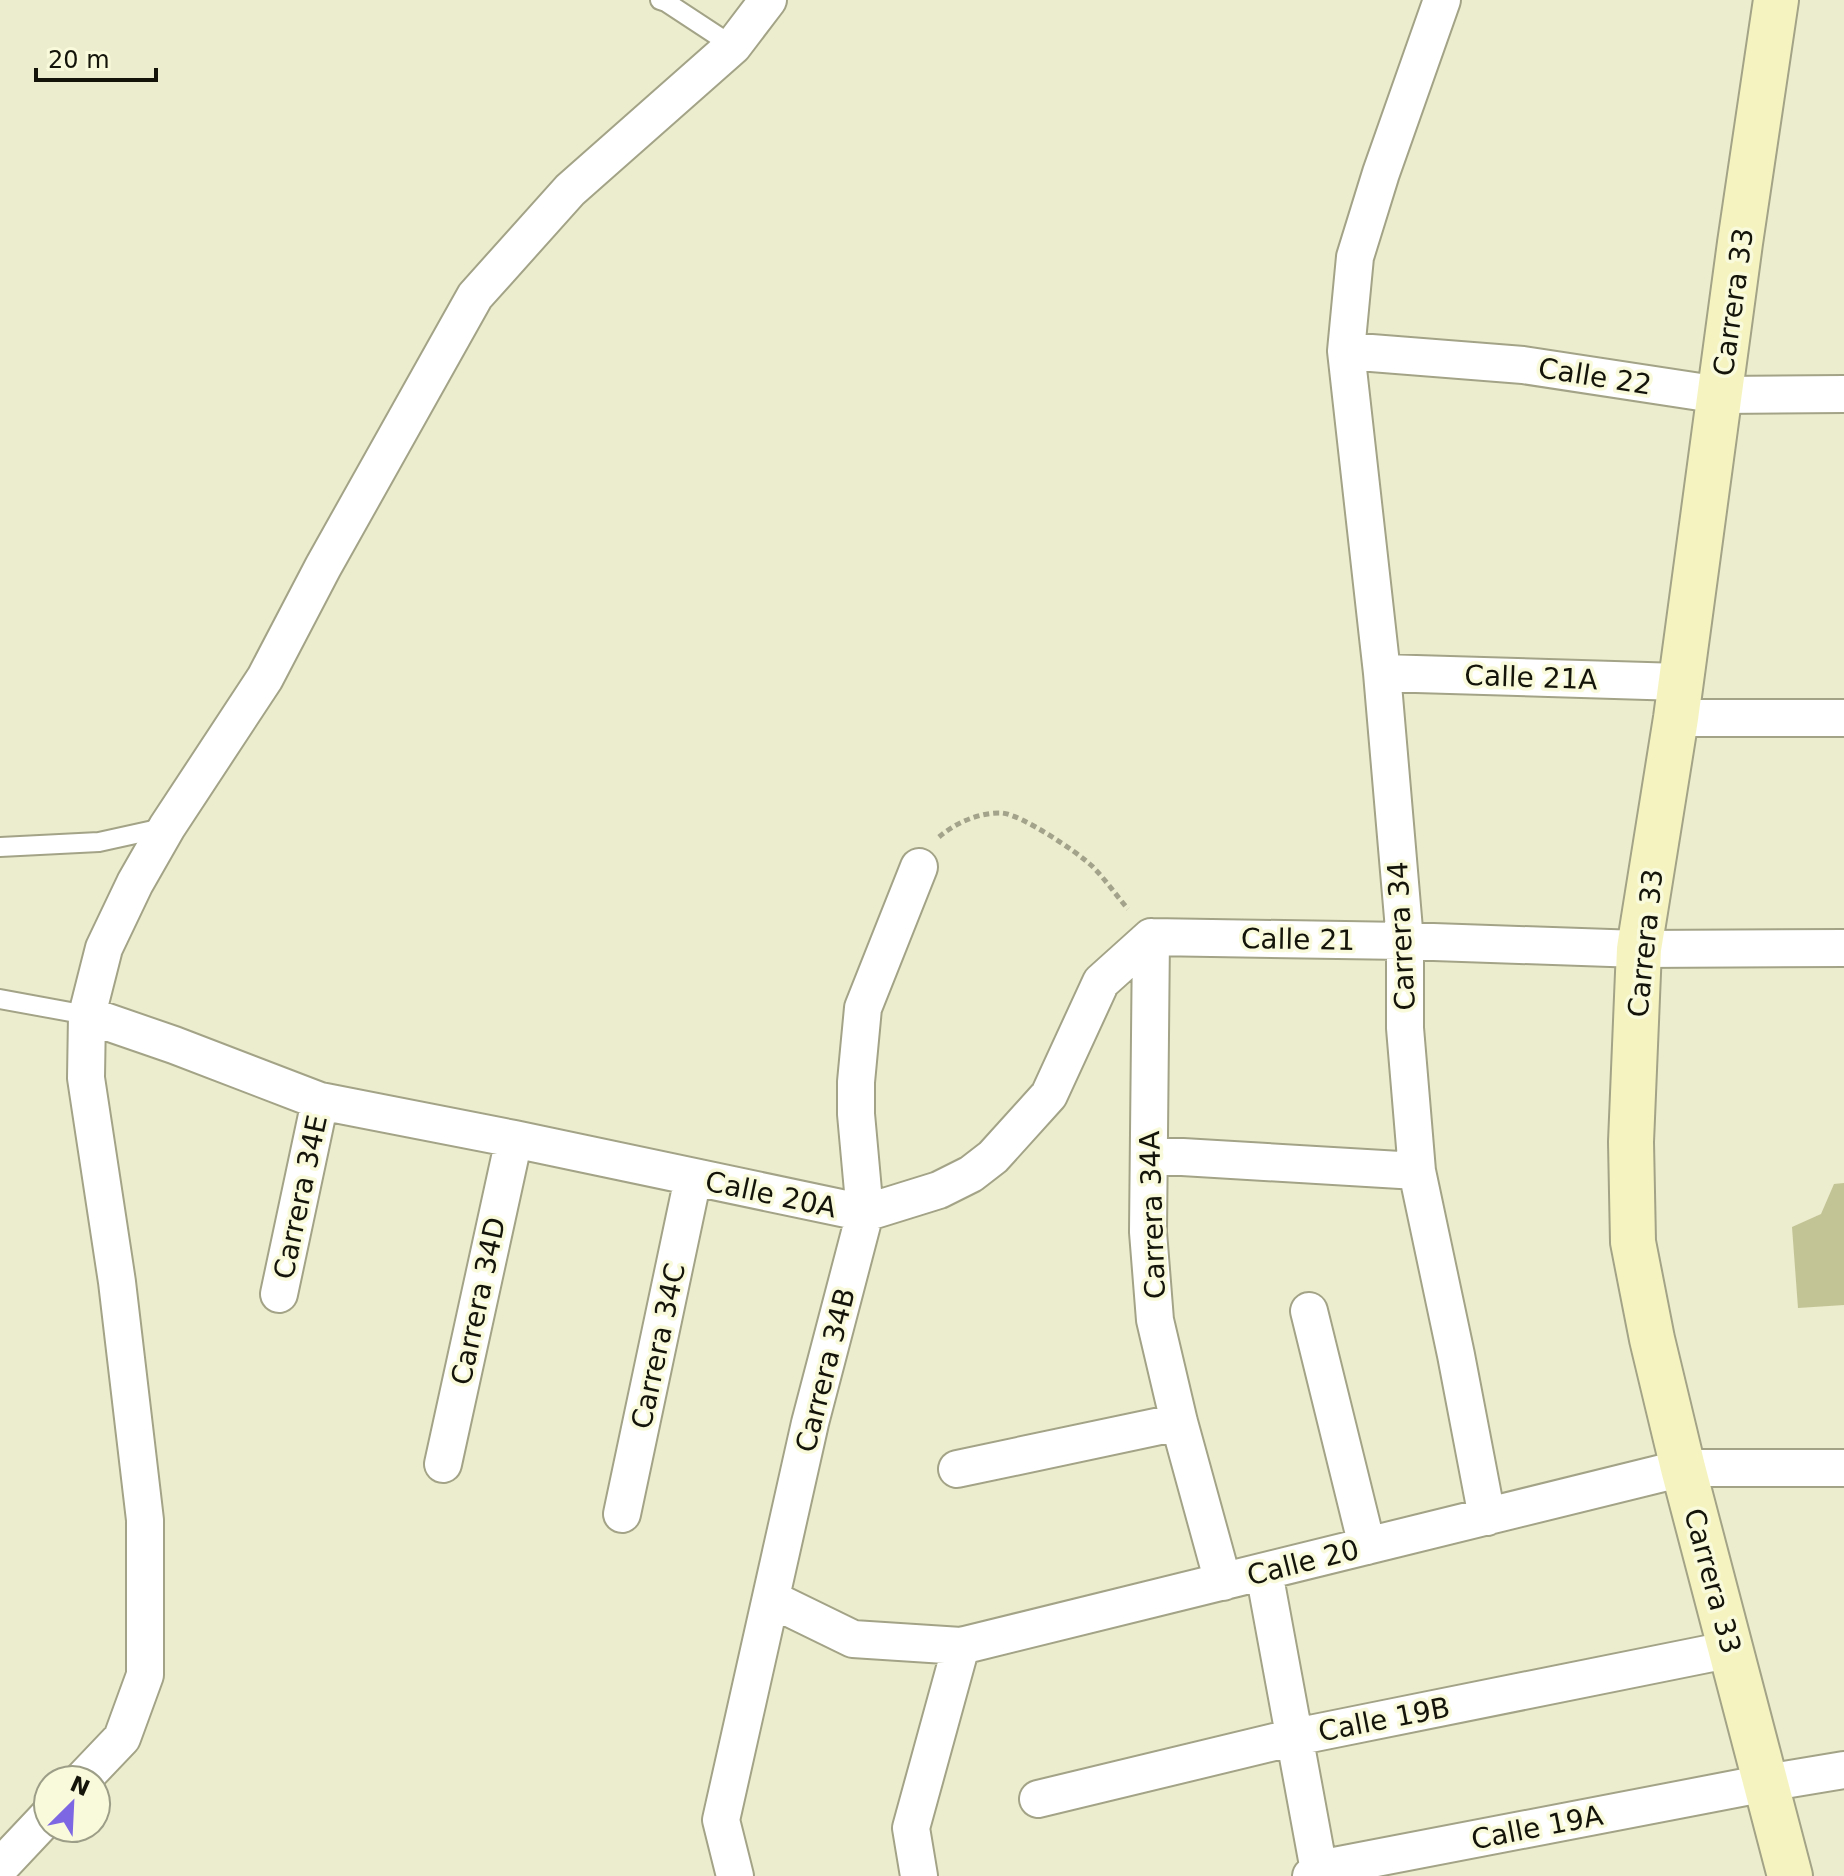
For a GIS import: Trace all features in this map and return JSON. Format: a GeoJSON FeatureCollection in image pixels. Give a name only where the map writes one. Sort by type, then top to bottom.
{"type":"FeatureCollection","features":[{"type":"Feature","properties":{"kind":"main road","name":"Carrera 33"},"geometry":{"type":"LineString","coordinates":[[1776,0],[1678,700],[1639,949],[1631,1142],[1633,1242],[1652,1339],[1790,1876]]}},
{"type":"Feature","properties":{"kind":"street"},"geometry":{"type":"LineString","coordinates":[[97,1764],[122,1738],[145,1675],[145,1520],[117,1282],[86,1078],[87,1015],[104,948],[135,883],[167,827],[265,678],[323,567],[475,296],[570,190],[733,46],[768,0]]}},
{"type":"Feature","properties":{"kind":"street","name":"Carrera 34"},"geometry":{"type":"LineString","coordinates":[[1442,0],[1355,257],[1346,351],[1382,673],[1405,941],[1405,1028],[1417,1171],[1487,1517]]}},
{"type":"Feature","properties":{"kind":"street","name":"Calle 22"},"geometry":{"type":"LineString","coordinates":[[1346,351],[1523,365],[1720,395],[1844,394]]}},
{"type":"Feature","properties":{"kind":"street","name":"Calle 21A"},"geometry":{"type":"LineString","coordinates":[[1382,673],[1844,718]]}},
{"type":"Feature","properties":{"kind":"street","name":"Carrera 34B"},"geometry":{"type":"LineString","coordinates":[[735,1876],[721,1820],[810,1423],[865,1213],[856,1114],[863,1008],[919,867]]}},
{"type":"Feature","properties":{"kind":"street","name":"Calle 21"},"geometry":{"type":"LineString","coordinates":[[1151,937],[1639,949],[1844,948]]}},
{"type":"Feature","properties":{"kind":"street","name":"Calle 20A"},"geometry":{"type":"LineString","coordinates":[[87,1015],[320,1101],[865,1213],[939,1190],[971,1174],[993,1157],[1049,1095],[1101,982],[1151,937]]}},
{"type":"Feature","properties":{"kind":"street","name":"Carrera 34A"},"geometry":{"type":"LineString","coordinates":[[1151,937],[1148,1232],[1155,1320],[1223,1582]]}},
{"type":"Feature","properties":{"kind":"street","name":"Carrera 34E"},"geometry":{"type":"LineString","coordinates":[[279,1294],[320,1101]]}},
{"type":"Feature","properties":{"kind":"street","name":"Carrera 34D"},"geometry":{"type":"LineString","coordinates":[[443,1464],[514,1139]]}},
{"type":"Feature","properties":{"kind":"street"},"geometry":{"type":"LineString","coordinates":[[1149,1155],[1417,1171]]}},
{"type":"Feature","properties":{"kind":"street","name":"Carrera 34C"},"geometry":{"type":"LineString","coordinates":[[622,1514],[693,1178]]}},
{"type":"Feature","properties":{"kind":"street"},"geometry":{"type":"LineString","coordinates":[[1309,1311],[1367,1546]]}},
{"type":"Feature","properties":{"kind":"street"},"geometry":{"type":"LineString","coordinates":[[957,1469],[1179,1422]]}},
{"type":"Feature","properties":{"kind":"street","name":"Calle 20"},"geometry":{"type":"LineString","coordinates":[[771,1599],[853,1639],[961,1646],[1683,1468],[1844,1468]]}},
{"type":"Feature","properties":{"kind":"street"},"geometry":{"type":"LineString","coordinates":[[1264,1572],[1295,1737],[1316,1874]]}},
{"type":"Feature","properties":{"kind":"street"},"geometry":{"type":"LineString","coordinates":[[919,1876],[911,1828],[961,1646]]}},
{"type":"Feature","properties":{"kind":"street","name":"Calle 19B"},"geometry":{"type":"LineString","coordinates":[[1038,1799],[1295,1737],[1732,1649]]}},
{"type":"Feature","properties":{"kind":"street","name":"Calle 19A"},"geometry":{"type":"LineString","coordinates":[[1316,1874],[1844,1770]]}},
{"type":"Feature","properties":{"kind":"street"},"geometry":{"type":"LineString","coordinates":[[0,1867],[32,1833]]}},
{"type":"Feature","properties":{"kind":"lane"},"geometry":{"type":"LineString","coordinates":[[660,0],[733,46]]}},
{"type":"Feature","properties":{"kind":"lane"},"geometry":{"type":"LineString","coordinates":[[0,847],[99,842],[167,827]]}},
{"type":"Feature","properties":{"kind":"lane"},"geometry":{"type":"LineString","coordinates":[[0,999],[87,1015]]}},
{"type":"Feature","properties":{"kind":"path"},"geometry":{"type":"LineString","coordinates":[[919,867],[926,848],[947,830],[970,818],[1003,813],[1036,826],[1091,866],[1151,937]]}},
{"type":"Feature","properties":{"kind":"green space"},"geometry":{"type":"Polygon","coordinates":[[[1844,1183],[1844,1305],[1798,1308],[1792,1227],[1821,1214],[1834,1184],[1844,1183]]]}}]}
